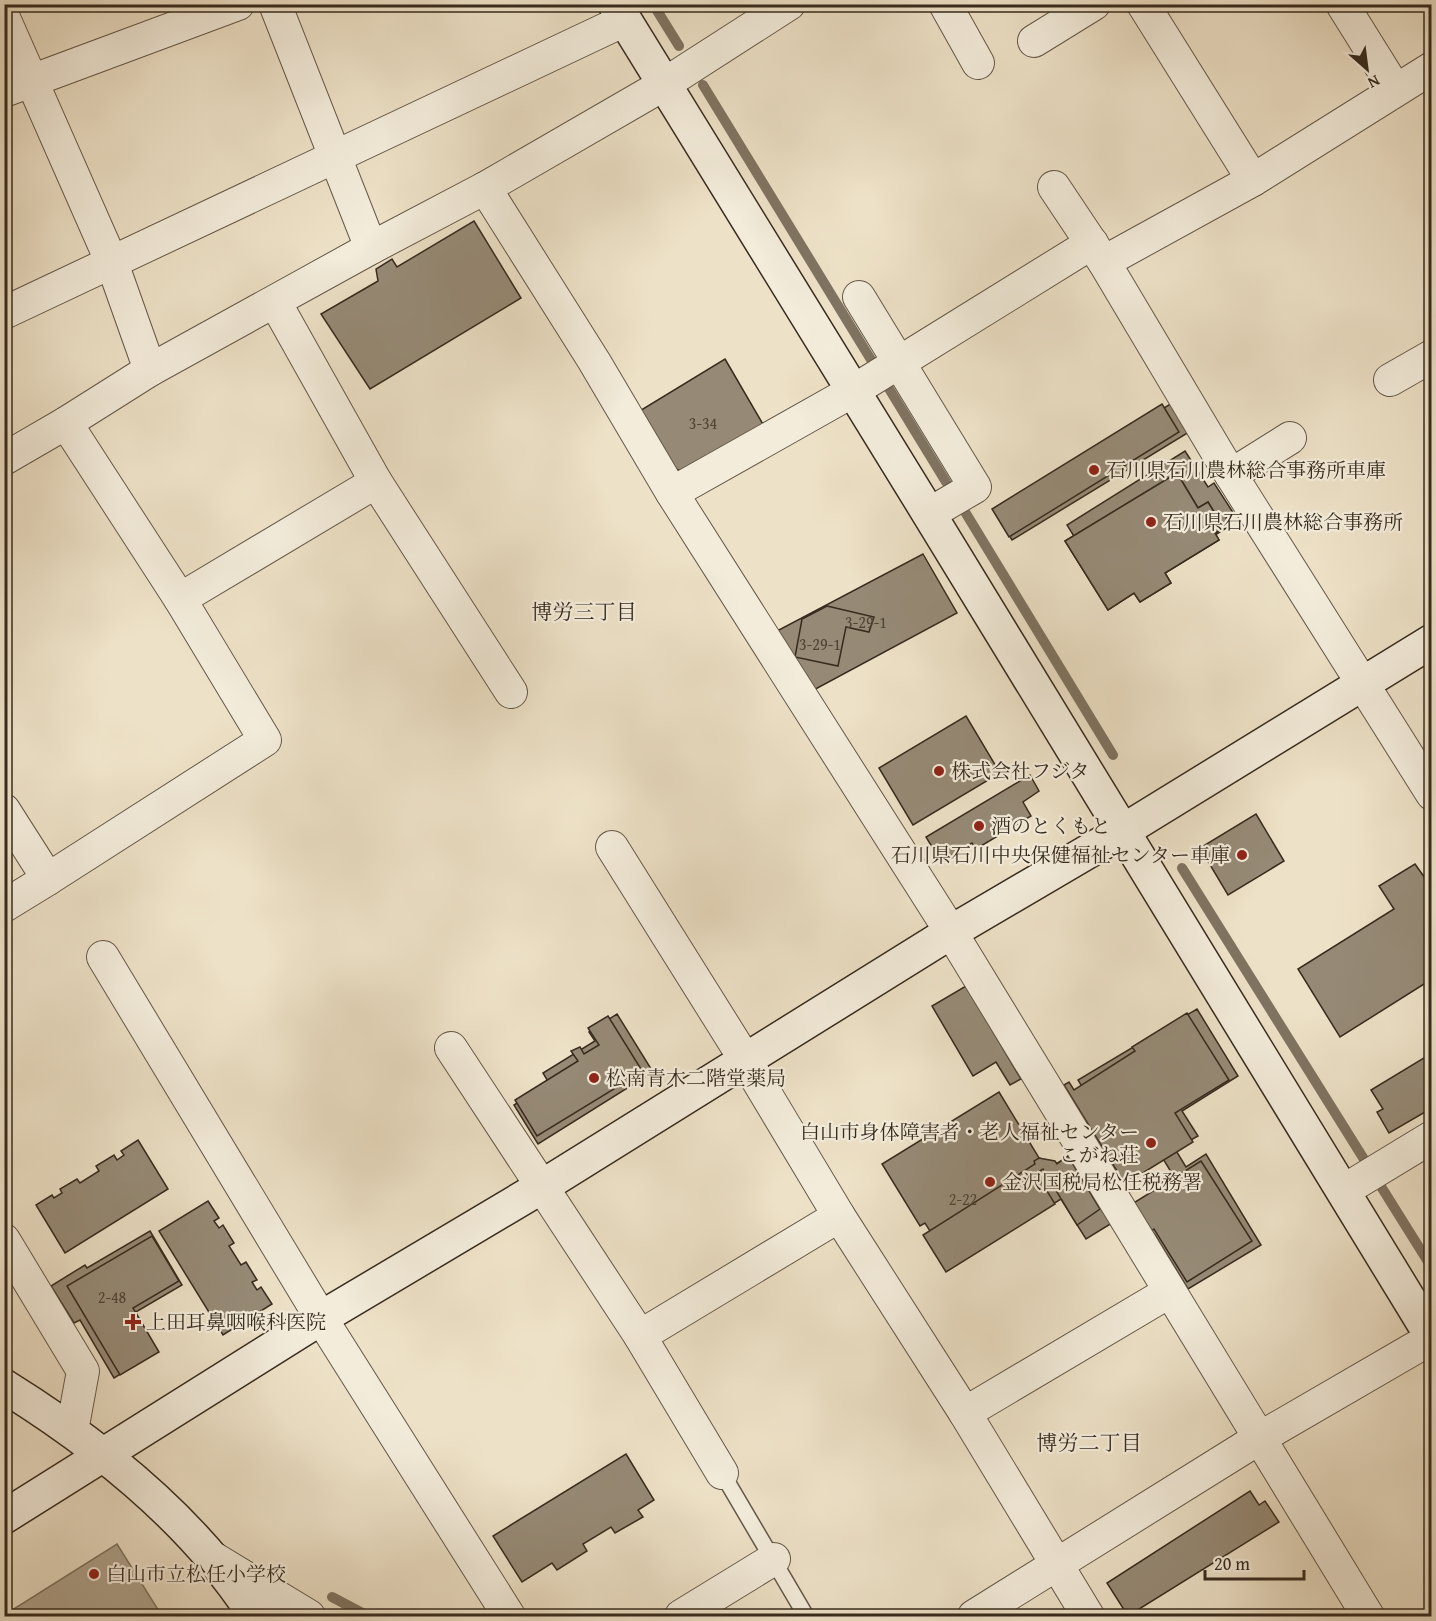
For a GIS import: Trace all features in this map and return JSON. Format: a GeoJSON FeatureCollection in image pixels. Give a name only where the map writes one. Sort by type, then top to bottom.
{"type":"FeatureCollection","features":[{"type":"Feature","properties":{"kind":"street"},"geometry":{"type":"LineString","coordinates":[[18,85],[238,4]]}},
{"type":"Feature","properties":{"kind":"street"},"geometry":{"type":"LineString","coordinates":[[275,4],[371,248]]}},
{"type":"Feature","properties":{"kind":"street"},"geometry":{"type":"LineString","coordinates":[[4,459],[150,370],[484,188],[663,85],[789,4]]}},
{"type":"Feature","properties":{"kind":"street"},"geometry":{"type":"LineString","coordinates":[[945,4],[978,63]]}},
{"type":"Feature","properties":{"kind":"street"},"geometry":{"type":"LineString","coordinates":[[1034,41],[1094,4]]}},
{"type":"Feature","properties":{"kind":"street"},"geometry":{"type":"LineString","coordinates":[[1143,4],[1253,180]]}},
{"type":"Feature","properties":{"kind":"street"},"geometry":{"type":"LineString","coordinates":[[1342,4],[1395,89]]}},
{"type":"Feature","properties":{"kind":"street"},"geometry":{"type":"LineString","coordinates":[[4,313],[334,158],[620,12],[1123,831],[1363,1178],[1431,1337],[1258,1439],[974,1617]]}},
{"type":"Feature","properties":{"kind":"street"},"geometry":{"type":"LineString","coordinates":[[4,18],[18,85],[112,263],[150,370]]}},
{"type":"Feature","properties":{"kind":"street"},"geometry":{"type":"LineString","coordinates":[[672,493],[853,391],[899,362],[1098,252],[1253,180],[1431,68]]}},
{"type":"Feature","properties":{"kind":"street"},"geometry":{"type":"LineString","coordinates":[[1054,187],[1098,252],[1231,475],[1431,794]]}},
{"type":"Feature","properties":{"kind":"street"},"geometry":{"type":"LineString","coordinates":[[484,188],[588,352],[672,493],[951,932],[1368,1617]]}},
{"type":"Feature","properties":{"kind":"street"},"geometry":{"type":"LineString","coordinates":[[859,297],[975,487],[929,514]]}},
{"type":"Feature","properties":{"kind":"street"},"geometry":{"type":"LineString","coordinates":[[275,302],[376,482],[511,692]]}},
{"type":"Feature","properties":{"kind":"street"},"geometry":{"type":"LineString","coordinates":[[1390,380],[1431,356]]}},
{"type":"Feature","properties":{"kind":"street"},"geometry":{"type":"LineString","coordinates":[[4,906],[265,740],[180,599],[66,423]]}},
{"type":"Feature","properties":{"kind":"street"},"geometry":{"type":"LineString","coordinates":[[1231,475],[1290,438]]}},
{"type":"Feature","properties":{"kind":"street"},"geometry":{"type":"LineString","coordinates":[[180,599],[376,482]]}},
{"type":"Feature","properties":{"kind":"street"},"geometry":{"type":"LineString","coordinates":[[4,1517],[321,1318],[543,1186],[951,932],[1123,831],[1431,641]]}},
{"type":"Feature","properties":{"kind":"street"},"geometry":{"type":"LineString","coordinates":[[4,810],[48,879]]}},
{"type":"Feature","properties":{"kind":"street"},"geometry":{"type":"LineString","coordinates":[[612,847],[746,1061],[839,1216],[965,1413],[1088,1617]]}},
{"type":"Feature","properties":{"kind":"street"},"geometry":{"type":"LineString","coordinates":[[103,957],[321,1318],[509,1617]]}},
{"type":"Feature","properties":{"kind":"street"},"geometry":{"type":"LineString","coordinates":[[451,1048],[640,1336],[722,1473]]}},
{"type":"Feature","properties":{"kind":"street"},"geometry":{"type":"LineString","coordinates":[[1363,1178],[1431,1137]]}},
{"type":"Feature","properties":{"kind":"street"},"geometry":{"type":"LineString","coordinates":[[640,1336],[839,1216]]}},
{"type":"Feature","properties":{"kind":"street"},"geometry":{"type":"LineString","coordinates":[[4,1240],[82,1371],[72,1431]]}},
{"type":"Feature","properties":{"kind":"street"},"geometry":{"type":"LineString","coordinates":[[965,1413],[1169,1292]]}},
{"type":"Feature","properties":{"kind":"street"},"geometry":{"type":"LineString","coordinates":[[4,1386],[105,1454],[155,1499],[208,1555],[255,1617]]}},
{"type":"Feature","properties":{"kind":"street"},"geometry":{"type":"LineString","coordinates":[[208,1555],[309,1617]]}},
{"type":"Feature","properties":{"kind":"street"},"geometry":{"type":"LineString","coordinates":[[681,1617],[774,1559]]}},
{"type":"Feature","properties":{"kind":"lane"},"geometry":{"type":"LineString","coordinates":[[722,1473],[806,1617]]}},
{"type":"Feature","properties":{"kind":"shaded area"},"geometry":{"type":"Polygon","coordinates":[[[117,1544],[162,1616],[12,1616],[9,1612],[117,1544]]]}},
{"type":"Feature","properties":{"kind":"building"},"geometry":{"type":"Polygon","coordinates":[[[474,221],[521,298],[370,389],[321,314],[378,281],[376,269],[392,259],[397,267],[474,221]]]}},
{"type":"Feature","properties":{"kind":"building"},"geometry":{"type":"Polygon","coordinates":[[[725,359],[768,433],[694,476],[668,466],[638,412],[725,359]]]}},
{"type":"Feature","properties":{"kind":"building","name":"石川県石川農林総合事務所車庫"},"geometry":{"type":"Polygon","coordinates":[[[1177,400],[1194,429],[1012,540],[995,511],[1177,400]]]}},
{"type":"Feature","properties":{"kind":"building","name":"石川県石川農林総合事務所車庫"},"geometry":{"type":"Polygon","coordinates":[[[1162,404],[1179,432],[1009,537],[992,509],[1162,404]]]}},
{"type":"Feature","properties":{"kind":"building","name":"石川県石川農林総合事務所"},"geometry":{"type":"Polygon","coordinates":[[[1185,451],[1208,487],[1214,483],[1234,514],[1226,518],[1231,525],[1113,599],[1067,525],[1185,451]]]}},
{"type":"Feature","properties":{"kind":"building","name":"石川県石川農林総合事務所"},"geometry":{"type":"Polygon","coordinates":[[[1177,473],[1198,508],[1208,502],[1224,528],[1215,533],[1219,540],[1165,573],[1171,583],[1140,602],[1134,593],[1108,610],[1065,541],[1177,473]]]}},
{"type":"Feature","properties":{"kind":"building","name":"石川県石川農林総合事務所"},"geometry":{"type":"Polygon","coordinates":[[[1177,473],[1198,508],[1208,502],[1224,528],[1215,533],[1219,540],[1165,573],[1171,583],[1140,602],[1134,593],[1108,610],[1065,541],[1177,473]]]}},
{"type":"Feature","properties":{"kind":"building"},"geometry":{"type":"Polygon","coordinates":[[[923,554],[957,613],[810,692],[775,632],[923,554]]]}},
{"type":"Feature","properties":{"kind":"building"},"geometry":{"type":"Polygon","coordinates":[[[827,606],[874,617],[869,632],[846,627],[838,666],[795,657],[802,619],[827,606]]]}},
{"type":"Feature","properties":{"kind":"building","name":"株式会社フジタ"},"geometry":{"type":"Polygon","coordinates":[[[966,716],[1000,773],[913,825],[879,768],[966,716]]]}},
{"type":"Feature","properties":{"kind":"building","name":"酒のとくもと"},"geometry":{"type":"Polygon","coordinates":[[[1030,775],[1039,791],[1023,802],[1031,816],[976,849],[972,843],[941,862],[926,837],[1030,775]]]}},
{"type":"Feature","properties":{"kind":"building","name":"石川県石川中央保健福祉センター車庫"},"geometry":{"type":"Polygon","coordinates":[[[1256,814],[1284,861],[1228,895],[1200,848],[1256,814]]]}},
{"type":"Feature","properties":{"kind":"building"},"geometry":{"type":"Polygon","coordinates":[[[1415,864],[1432,888],[1432,979],[1340,1037],[1298,969],[1394,909],[1379,886],[1415,864]]]}},
{"type":"Feature","properties":{"kind":"building"},"geometry":{"type":"Polygon","coordinates":[[[966,986],[1021,1079],[1010,1085],[996,1062],[973,1076],[932,1006],[966,986]]]}},
{"type":"Feature","properties":{"kind":"building","name":"白山市身体障害者・老人福祉センター こがね荘"},"geometry":{"type":"Polygon","coordinates":[[[1197,1009],[1238,1076],[1182,1111],[1198,1136],[1175,1149],[1186,1167],[1206,1154],[1261,1245],[1188,1289],[1155,1235],[1151,1237],[1136,1206],[1159,1192],[1156,1186],[1173,1175],[1162,1157],[1135,1174],[1078,1080],[1197,1009]]]}},
{"type":"Feature","properties":{"kind":"building"},"geometry":{"type":"Polygon","coordinates":[[[1187,1013],[1229,1080],[1175,1113],[1193,1142],[1125,1184],[1064,1085],[1069,1082],[1074,1090],[1135,1051],[1132,1047],[1187,1013]]]}},
{"type":"Feature","properties":{"kind":"building","name":"松南青木二階堂薬局"},"geometry":{"type":"Polygon","coordinates":[[[617,1014],[653,1072],[538,1144],[514,1105],[549,1083],[543,1073],[595,1041],[589,1032],[617,1014]]]}},
{"type":"Feature","properties":{"kind":"building","name":"松南青木二階堂薬局"},"geometry":{"type":"Polygon","coordinates":[[[608,1016],[641,1069],[613,1086],[614,1089],[537,1136],[515,1100],[578,1061],[571,1051],[580,1047],[584,1054],[599,1045],[588,1028],[608,1016]]]}},
{"type":"Feature","properties":{"kind":"building"},"geometry":{"type":"Polygon","coordinates":[[[1432,1053],[1432,1108],[1389,1133],[1377,1112],[1383,1109],[1371,1090],[1432,1053]]]}},
{"type":"Feature","properties":{"kind":"building","name":"金沢国税局松任税務署"},"geometry":{"type":"Polygon","coordinates":[[[999,1092],[1039,1158],[1056,1164],[1070,1155],[1112,1223],[1086,1239],[1061,1199],[952,1266],[925,1223],[920,1226],[882,1164],[999,1092]]]}},
{"type":"Feature","properties":{"kind":"building"},"geometry":{"type":"Polygon","coordinates":[[[138,1140],[168,1189],[65,1253],[36,1205],[52,1195],[54,1198],[62,1193],[60,1189],[77,1179],[80,1183],[99,1171],[96,1166],[114,1155],[117,1160],[124,1155],[121,1151],[138,1140]]]}},
{"type":"Feature","properties":{"kind":"building"},"geometry":{"type":"Polygon","coordinates":[[[1068,1156],[1100,1209],[1077,1225],[1043,1169],[1036,1173],[1055,1204],[946,1272],[923,1235],[1035,1164],[1034,1161],[1039,1158],[1055,1161],[1057,1164],[1068,1156]]]}},
{"type":"Feature","properties":{"kind":"building"},"geometry":{"type":"Polygon","coordinates":[[[1201,1161],[1252,1241],[1187,1282],[1154,1229],[1150,1232],[1132,1204],[1201,1161]]]}},
{"type":"Feature","properties":{"kind":"building"},"geometry":{"type":"Polygon","coordinates":[[[208,1201],[219,1218],[214,1221],[219,1228],[223,1225],[234,1243],[229,1246],[241,1265],[246,1262],[257,1280],[252,1282],[257,1290],[261,1287],[272,1304],[223,1335],[159,1231],[208,1201]]]}},
{"type":"Feature","properties":{"kind":"building","name":"上田耳鼻咽喉科医院"},"geometry":{"type":"Polygon","coordinates":[[[150,1231],[182,1285],[134,1313],[157,1352],[114,1378],[80,1320],[74,1323],[51,1286],[85,1265],[87,1268],[150,1231]]]}},
{"type":"Feature","properties":{"kind":"building","name":"上田耳鼻咽喉科医院"},"geometry":{"type":"Polygon","coordinates":[[[152,1236],[179,1281],[133,1308],[159,1352],[120,1375],[67,1286],[152,1236]]]}},
{"type":"Feature","properties":{"kind":"building"},"geometry":{"type":"Polygon","coordinates":[[[626,1454],[654,1500],[638,1510],[643,1517],[615,1533],[611,1527],[583,1544],[587,1551],[557,1570],[552,1563],[522,1582],[493,1536],[626,1454]]]}},
{"type":"Feature","properties":{"kind":"building"},"geometry":{"type":"Polygon","coordinates":[[[1250,1491],[1259,1505],[1265,1501],[1279,1522],[1128,1616],[1107,1583],[1250,1491]]]}},
{"type":"Feature","properties":{"kind":"waterway"},"geometry":{"type":"LineString","coordinates":[[653,4],[679,46]]}},
{"type":"Feature","properties":{"kind":"waterway"},"geometry":{"type":"LineString","coordinates":[[703,85],[873,363]]}},
{"type":"Feature","properties":{"kind":"waterway"},"geometry":{"type":"LineString","coordinates":[[888,387],[946,482]]}},
{"type":"Feature","properties":{"kind":"waterway"},"geometry":{"type":"LineString","coordinates":[[962,507],[1113,755]]}},
{"type":"Feature","properties":{"kind":"waterway"},"geometry":{"type":"LineString","coordinates":[[1182,868],[1432,1268]]}},
{"type":"Feature","properties":{"kind":"waterway"},"geometry":{"type":"LineString","coordinates":[[332,1597],[368,1616]]}},
{"type":"Feature","properties":{"kind":"place","name":"石川県石川農林総合事務所車庫"},"geometry":{"type":"Point","coordinates":[1094,470]}},
{"type":"Feature","properties":{"kind":"place","name":"石川県石川農林総合事務所"},"geometry":{"type":"Point","coordinates":[1151,522]}},
{"type":"Feature","properties":{"kind":"place","name":"株式会社フジタ"},"geometry":{"type":"Point","coordinates":[939,771]}},
{"type":"Feature","properties":{"kind":"place","name":"酒のとくもと"},"geometry":{"type":"Point","coordinates":[979,826]}},
{"type":"Feature","properties":{"kind":"place","name":"石川県石川中央保健福祉センター車庫"},"geometry":{"type":"Point","coordinates":[1242,855]}},
{"type":"Feature","properties":{"kind":"place","name":"松南青木二階堂薬局"},"geometry":{"type":"Point","coordinates":[594,1078]}},
{"type":"Feature","properties":{"kind":"place","name":"白山市身体障害者・老人福祉センター こがね荘"},"geometry":{"type":"Point","coordinates":[1151,1143]}},
{"type":"Feature","properties":{"kind":"place","name":"金沢国税局松任税務署"},"geometry":{"type":"Point","coordinates":[990,1182]}},
{"type":"Feature","properties":{"kind":"place","name":"上田耳鼻咽喉科医院"},"geometry":{"type":"Point","coordinates":[133,1322]}},
{"type":"Feature","properties":{"kind":"place","name":"白山市立松任小学校"},"geometry":{"type":"Point","coordinates":[94,1574]}},
{"type":"Feature","properties":{"kind":"district","name":"博労三丁目"},"geometry":{"type":"Point","coordinates":[584,612]}},
{"type":"Feature","properties":{"kind":"district","name":"博労二丁目"},"geometry":{"type":"Point","coordinates":[1089,1443]}}]}
